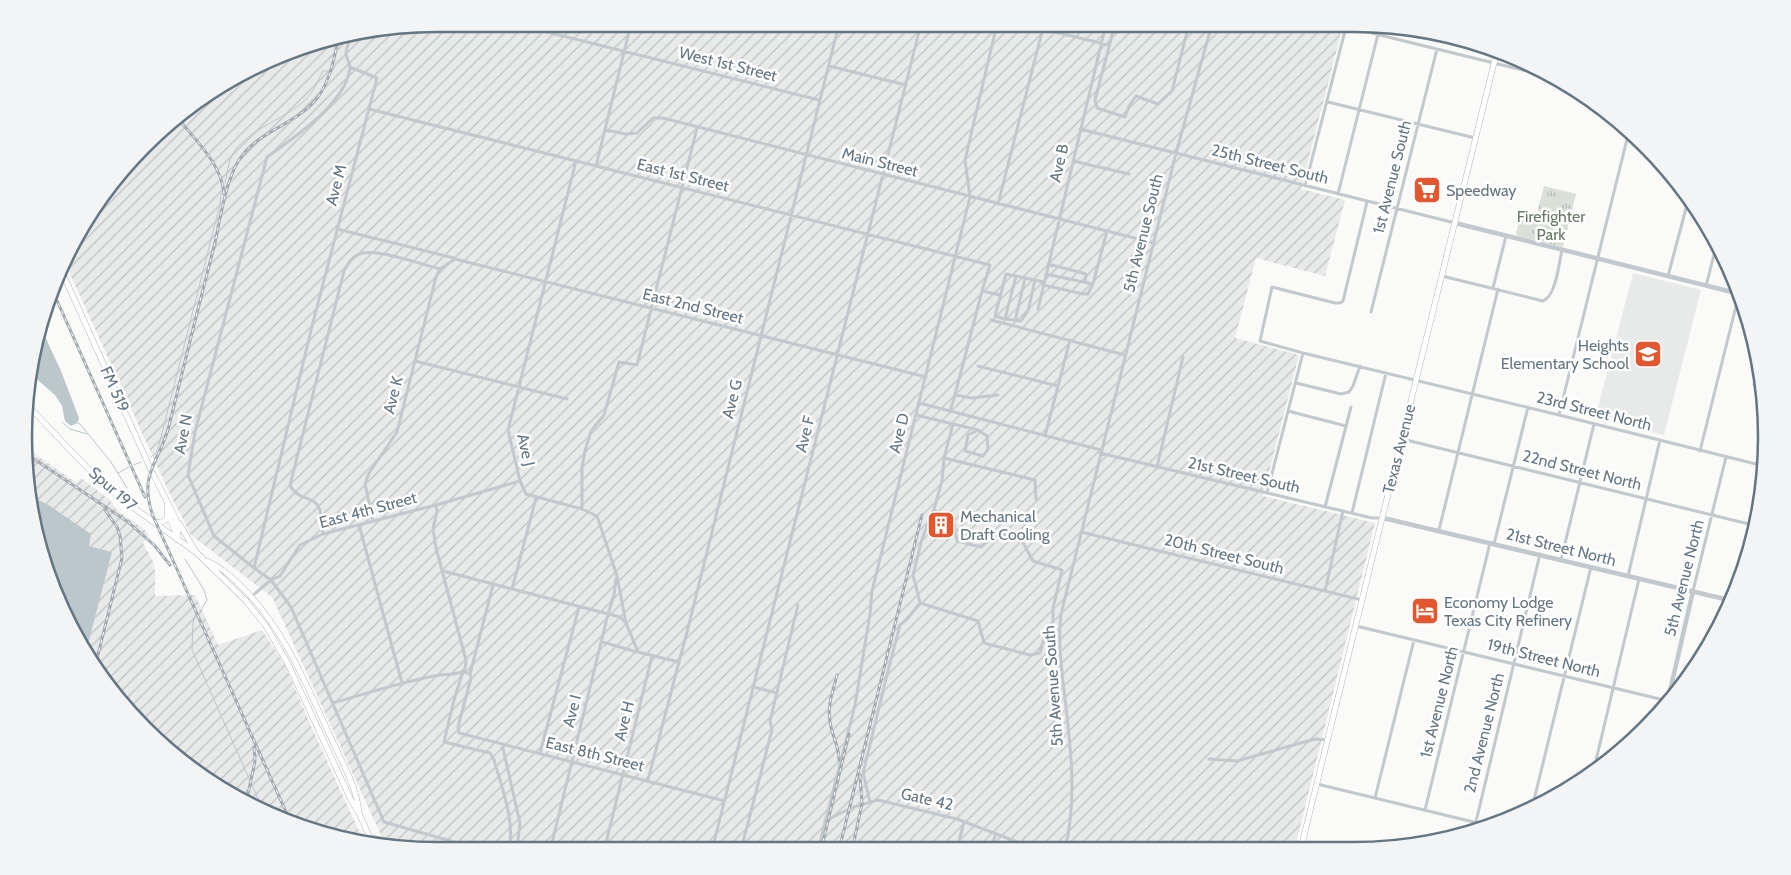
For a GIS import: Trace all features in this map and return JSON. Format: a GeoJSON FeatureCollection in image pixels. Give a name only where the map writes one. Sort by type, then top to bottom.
{"type":"FeatureCollection","features":[{"type":"Feature","properties":{"kind":"main road","name":"Texas Avenue"},"geometry":{"type":"LineString","coordinates":[[1302,842],[1496,58]]}},
{"type":"Feature","properties":{"kind":"main road","name":"FM 519"},"geometry":{"type":"LineString","coordinates":[[65,278],[167,507],[178,540]]}},
{"type":"Feature","properties":{"kind":"main road","name":"Spur 197"},"geometry":{"type":"LineString","coordinates":[[33,411],[98,479],[127,503],[206,560]]}},
{"type":"Feature","properties":{"kind":"main road","name":"FM 519"},"geometry":{"type":"LineString","coordinates":[[167,507],[176,519],[178,540]]}},
{"type":"Feature","properties":{"kind":"main road"},"geometry":{"type":"LineString","coordinates":[[150,520],[158,523],[167,519],[167,507]]}},
{"type":"Feature","properties":{"kind":"main road"},"geometry":{"type":"LineString","coordinates":[[176,519],[197,553]]}},
{"type":"Feature","properties":{"kind":"main road"},"geometry":{"type":"LineString","coordinates":[[206,560],[216,564],[251,597],[275,627],[295,660],[358,800],[359,813]]}},
{"type":"Feature","properties":{"kind":"main road"},"geometry":{"type":"LineString","coordinates":[[206,560],[246,601],[266,626],[285,657],[369,837]]}},
{"type":"Feature","properties":{"kind":"street","name":"West 1st Street"},"geometry":{"type":"LineString","coordinates":[[548,32],[819,100]]}},
{"type":"Feature","properties":{"kind":"street"},"geometry":{"type":"LineString","coordinates":[[596,166],[629,32]]}},
{"type":"Feature","properties":{"kind":"street","name":"Ave G"},"geometry":{"type":"LineString","coordinates":[[648,780],[837,32]]}},
{"type":"Feature","properties":{"kind":"street","name":"Ave F"},"geometry":{"type":"LineString","coordinates":[[714,842],[919,32]]}},
{"type":"Feature","properties":{"kind":"street","name":"Ave D"},"geometry":{"type":"LineString","coordinates":[[820,842],[854,705],[870,614],[872,591],[970,197],[964,160],[995,32]]}},
{"type":"Feature","properties":{"kind":"street"},"geometry":{"type":"LineString","coordinates":[[998,204],[1041,32]]}},
{"type":"Feature","properties":{"kind":"street"},"geometry":{"type":"LineString","coordinates":[[1054,32],[1110,45]]}},
{"type":"Feature","properties":{"kind":"street","name":"Ave B"},"geometry":{"type":"LineString","coordinates":[[1038,309],[1104,32]]}},
{"type":"Feature","properties":{"kind":"street"},"geometry":{"type":"LineString","coordinates":[[1114,32],[1095,100],[1096,108],[1125,117],[1129,106],[1136,96],[1158,104],[1172,91],[1187,32]]}},
{"type":"Feature","properties":{"kind":"street","name":"5th Avenue South"},"geometry":{"type":"LineString","coordinates":[[1067,842],[1070,832],[1072,784],[1059,630],[1125,355],[1176,153],[1210,32]]}},
{"type":"Feature","properties":{"kind":"street"},"geometry":{"type":"LineString","coordinates":[[1306,186],[1345,32]]}},
{"type":"Feature","properties":{"kind":"street"},"geometry":{"type":"LineString","coordinates":[[1372,33],[1526,71]]}},
{"type":"Feature","properties":{"kind":"street"},"geometry":{"type":"LineString","coordinates":[[1338,194],[1378,34]]}},
{"type":"Feature","properties":{"kind":"street","name":"Ave N"},"geometry":{"type":"LineString","coordinates":[[349,42],[346,53],[350,66],[345,86],[306,130],[267,157],[195,432],[188,475],[214,536],[271,580],[291,607],[384,822],[454,842]]}},
{"type":"Feature","properties":{"kind":"street","name":"1st Avenue South"},"geometry":{"type":"LineString","coordinates":[[1371,312],[1437,49]]}},
{"type":"Feature","properties":{"kind":"street","name":"Ave M"},"geometry":{"type":"LineString","coordinates":[[254,568],[312,326],[377,78],[350,66]]}},
{"type":"Feature","properties":{"kind":"street"},"geometry":{"type":"LineString","coordinates":[[828,66],[906,85]]}},
{"type":"Feature","properties":{"kind":"street"},"geometry":{"type":"LineString","coordinates":[[1328,102],[1475,138]]}},
{"type":"Feature","properties":{"kind":"street","name":"East 1st Street"},"geometry":{"type":"LineString","coordinates":[[369,109],[990,265],[982,291]]}},
{"type":"Feature","properties":{"kind":"street","name":"Main Street"},"geometry":{"type":"LineString","coordinates":[[605,130],[626,134],[637,133],[653,118],[662,118],[883,176],[1154,243]]}},
{"type":"Feature","properties":{"kind":"street"},"geometry":{"type":"LineString","coordinates":[[582,509],[582,466],[591,431],[604,415],[619,362],[637,365],[697,128]]}},
{"type":"Feature","properties":{"kind":"street","name":"25th Street South"},"geometry":{"type":"LineString","coordinates":[[1080,129],[1455,223]]}},
{"type":"Feature","properties":{"kind":"street"},"geometry":{"type":"LineString","coordinates":[[1559,414],[1627,139]]}},
{"type":"Feature","properties":{"kind":"street","name":"Ave J"},"geometry":{"type":"LineString","coordinates":[[536,498],[526,494],[520,481],[508,430],[576,161]]}},
{"type":"Feature","properties":{"kind":"street"},"geometry":{"type":"LineString","coordinates":[[1073,161],[1129,174]]}},
{"type":"Feature","properties":{"kind":"street","name":"23rd Street North"},"geometry":{"type":"LineString","coordinates":[[1367,202],[1343,301],[1335,303],[1272,287],[1260,341],[1758,465]]}},
{"type":"Feature","properties":{"kind":"street"},"geometry":{"type":"LineString","coordinates":[[1668,276],[1686,207]]}},
{"type":"Feature","properties":{"kind":"street"},"geometry":{"type":"LineString","coordinates":[[1455,223],[1731,292]]}},
{"type":"Feature","properties":{"kind":"street","name":"East 2nd Street"},"geometry":{"type":"LineString","coordinates":[[338,229],[926,377]]}},
{"type":"Feature","properties":{"kind":"street"},"geometry":{"type":"LineString","coordinates":[[1035,280],[1028,311],[1021,322],[995,316],[1006,274],[1035,280],[1083,294],[1088,294],[1093,284],[1107,231]]}},
{"type":"Feature","properties":{"kind":"street"},"geometry":{"type":"LineString","coordinates":[[1438,530],[1472,393],[1506,236]]}},
{"type":"Feature","properties":{"kind":"street"},"geometry":{"type":"LineString","coordinates":[[1442,276],[1543,301],[1552,292],[1562,250]]}},
{"type":"Feature","properties":{"kind":"street"},"geometry":{"type":"LineString","coordinates":[[323,534],[319,506],[315,502],[299,497],[290,485],[344,271],[350,260],[362,253],[376,253],[440,269],[455,259]]}},
{"type":"Feature","properties":{"kind":"street"},"geometry":{"type":"LineString","coordinates":[[1706,286],[1714,254]]}},
{"type":"Feature","properties":{"kind":"street"},"geometry":{"type":"LineString","coordinates":[[1048,264],[1086,274],[1085,282]]}},
{"type":"Feature","properties":{"kind":"street","name":"Ave K"},"geometry":{"type":"LineString","coordinates":[[373,521],[365,484],[369,473],[397,432],[436,277],[440,269]]}},
{"type":"Feature","properties":{"kind":"street"},"geometry":{"type":"LineString","coordinates":[[1046,274],[1093,284]]}},
{"type":"Feature","properties":{"kind":"street"},"geometry":{"type":"LineString","coordinates":[[1005,319],[1016,276]]}},
{"type":"Feature","properties":{"kind":"street"},"geometry":{"type":"LineString","coordinates":[[1015,320],[1025,278]]}},
{"type":"Feature","properties":{"kind":"street"},"geometry":{"type":"LineString","coordinates":[[950,411],[982,291],[1000,295]]}},
{"type":"Feature","properties":{"kind":"street"},"geometry":{"type":"LineString","coordinates":[[1700,450],[1737,306]]}},
{"type":"Feature","properties":{"kind":"street"},"geometry":{"type":"LineString","coordinates":[[991,320],[1125,355]]}},
{"type":"Feature","properties":{"kind":"street"},"geometry":{"type":"LineString","coordinates":[[1045,436],[1070,340]]}},
{"type":"Feature","properties":{"kind":"street"},"geometry":{"type":"LineString","coordinates":[[1267,493],[1303,353]]}},
{"type":"Feature","properties":{"kind":"street"},"geometry":{"type":"LineString","coordinates":[[1157,467],[1184,357]]}},
{"type":"Feature","properties":{"kind":"street"},"geometry":{"type":"LineString","coordinates":[[414,361],[567,399]]}},
{"type":"Feature","properties":{"kind":"street"},"geometry":{"type":"LineString","coordinates":[[978,366],[1058,386]]}},
{"type":"Feature","properties":{"kind":"street"},"geometry":{"type":"LineString","coordinates":[[1296,383],[1341,394],[1349,392],[1354,386],[1360,366]]}},
{"type":"Feature","properties":{"kind":"street"},"geometry":{"type":"LineString","coordinates":[[1352,513],[1386,372]]}},
{"type":"Feature","properties":{"kind":"street"},"geometry":{"type":"LineString","coordinates":[[955,395],[972,398],[998,395]]}},
{"type":"Feature","properties":{"kind":"street","name":"21st Street South"},"geometry":{"type":"LineString","coordinates":[[919,403],[1157,467],[1372,518],[1383,518]]}},
{"type":"Feature","properties":{"kind":"street"},"geometry":{"type":"LineString","coordinates":[[1325,507],[1351,407]]}},
{"type":"Feature","properties":{"kind":"street"},"geometry":{"type":"LineString","coordinates":[[1492,543],[1514,467],[1528,407]]}},
{"type":"Feature","properties":{"kind":"street"},"geometry":{"type":"LineString","coordinates":[[1288,411],[1346,426]]}},
{"type":"Feature","properties":{"kind":"street"},"geometry":{"type":"LineString","coordinates":[[916,415],[978,430],[987,436],[988,449],[983,456],[965,452],[968,435],[978,430]]}},
{"type":"Feature","properties":{"kind":"street"},"geometry":{"type":"LineString","coordinates":[[920,603],[913,575],[922,539],[934,509],[942,480],[944,458],[953,424]]}},
{"type":"Feature","properties":{"kind":"street"},"geometry":{"type":"LineString","coordinates":[[1561,560],[1594,424]]}},
{"type":"Feature","properties":{"kind":"street","name":"22nd Street North"},"geometry":{"type":"LineString","coordinates":[[1402,439],[1749,524]]}},
{"type":"Feature","properties":{"kind":"street"},"geometry":{"type":"LineString","coordinates":[[1628,576],[1660,440]]}},
{"type":"Feature","properties":{"kind":"street","name":"5th Avenue North"},"geometry":{"type":"LineString","coordinates":[[1670,690],[1726,457]]}},
{"type":"Feature","properties":{"kind":"street"},"geometry":{"type":"LineString","coordinates":[[944,458],[1034,480],[1036,499]]}},
{"type":"Feature","properties":{"kind":"street","name":"East 4th Street"},"geometry":{"type":"LineString","coordinates":[[246,601],[271,580],[280,576],[300,545],[323,534],[520,481]]}},
{"type":"Feature","properties":{"kind":"street"},"geometry":{"type":"LineString","coordinates":[[512,589],[536,498],[582,509],[597,516],[617,576],[626,624],[638,652]]}},
{"type":"Feature","properties":{"kind":"street"},"geometry":{"type":"LineString","coordinates":[[436,505],[437,512],[433,528],[436,548],[466,660],[466,666],[454,700],[444,742],[490,753],[494,760],[512,830],[510,842]]}},
{"type":"Feature","properties":{"kind":"street"},"geometry":{"type":"LineString","coordinates":[[920,603],[978,621],[984,643],[1030,655],[1040,653],[1045,634],[1053,622],[1053,608],[1062,570],[1033,561],[1022,539],[998,533],[981,547],[957,541],[953,518],[937,513],[934,509]]}},
{"type":"Feature","properties":{"kind":"street"},"geometry":{"type":"LineString","coordinates":[[1325,591],[1343,511]]}},
{"type":"Feature","properties":{"kind":"street","name":"21st Street North"},"geometry":{"type":"LineString","coordinates":[[1383,518],[1725,599]]}},
{"type":"Feature","properties":{"kind":"street"},"geometry":{"type":"LineString","coordinates":[[359,525],[402,684]]}},
{"type":"Feature","properties":{"kind":"street","name":"20th Street South"},"geometry":{"type":"LineString","coordinates":[[1081,532],[1362,600]]}},
{"type":"Feature","properties":{"kind":"street","name":"1st Avenue North"},"geometry":{"type":"LineString","coordinates":[[1425,810],[1492,543]]}},
{"type":"Feature","properties":{"kind":"street","name":"2nd Avenue North"},"geometry":{"type":"LineString","coordinates":[[1476,822],[1540,554]]}},
{"type":"Feature","properties":{"kind":"street"},"geometry":{"type":"LineString","coordinates":[[1534,801],[1590,567]]}},
{"type":"Feature","properties":{"kind":"street"},"geometry":{"type":"LineString","coordinates":[[442,571],[620,617],[626,624]]}},
{"type":"Feature","properties":{"kind":"street","name":"Ave I"},"geometry":{"type":"LineString","coordinates":[[552,842],[614,595],[617,576]]}},
{"type":"Feature","properties":{"kind":"street"},"geometry":{"type":"LineString","coordinates":[[1596,762],[1639,578]]}},
{"type":"Feature","properties":{"kind":"street"},"geometry":{"type":"LineString","coordinates":[[333,703],[402,684],[463,671],[470,674],[493,585]]}},
{"type":"Feature","properties":{"kind":"street"},"geometry":{"type":"LineString","coordinates":[[870,802],[863,773],[888,671],[900,625],[920,603]]}},
{"type":"Feature","properties":{"kind":"street"},"geometry":{"type":"LineString","coordinates":[[743,842],[772,730],[770,721],[798,605]]}},
{"type":"Feature","properties":{"kind":"street"},"geometry":{"type":"LineString","coordinates":[[540,753],[578,607]]}},
{"type":"Feature","properties":{"kind":"street","name":"19th Street North"},"geometry":{"type":"LineString","coordinates":[[1356,626],[1662,701]]}},
{"type":"Feature","properties":{"kind":"street"},"geometry":{"type":"LineString","coordinates":[[1375,798],[1414,640]]}},
{"type":"Feature","properties":{"kind":"street"},"geometry":{"type":"LineString","coordinates":[[602,642],[679,662]]}},
{"type":"Feature","properties":{"kind":"street","name":"Ave H"},"geometry":{"type":"LineString","coordinates":[[606,842],[652,656]]}},
{"type":"Feature","properties":{"kind":"street","name":"East 8th Street"},"geometry":{"type":"LineString","coordinates":[[470,674],[471,678],[458,727],[459,733],[725,801]]}},
{"type":"Feature","properties":{"kind":"street"},"geometry":{"type":"LineString","coordinates":[[754,687],[777,693]]}},
{"type":"Feature","properties":{"kind":"street"},"geometry":{"type":"LineString","coordinates":[[1209,759],[1237,762],[1311,740],[1328,740]]}},
{"type":"Feature","properties":{"kind":"street"},"geometry":{"type":"LineString","coordinates":[[502,744],[520,823],[519,842]]}},
{"type":"Feature","properties":{"kind":"street"},"geometry":{"type":"LineString","coordinates":[[1317,784],[1476,822]]}},
{"type":"Feature","properties":{"kind":"street","name":"Gate 42"},"geometry":{"type":"LineString","coordinates":[[825,822],[853,807],[878,800],[964,822],[1018,842]]}},
{"type":"Feature","properties":{"kind":"street"},"geometry":{"type":"LineString","coordinates":[[959,842],[964,822]]}},
{"type":"Feature","properties":{"kind":"street"},"geometry":{"type":"LineString","coordinates":[[993,842],[996,834]]}},
{"type":"Feature","properties":{"kind":"shaded area"},"geometry":{"type":"Polygon","coordinates":[[[438,32],[1341,32],[1301,189],[1345,200],[1325,276],[1256,258],[1235,338],[1299,355],[1263,496],[1375,523],[1296,842],[411,842],[383,839],[272,597],[191,535],[168,490],[68,271],[101,212],[133,170],[151,151],[170,133],[212,101],[258,74],[283,63],[333,46],[358,40],[411,33],[438,32]]]}},
{"type":"Feature","properties":{"kind":"shaded area","name":"Heights Elementary School"},"geometry":{"type":"Polygon","coordinates":[[[1633,273],[1701,290],[1664,435],[1595,419],[1633,273]]]}},
{"type":"Feature","properties":{"kind":"shaded area"},"geometry":{"type":"Polygon","coordinates":[[[45,337],[79,418],[77,423],[71,426],[65,421],[62,406],[55,395],[37,379],[45,337]]]}},
{"type":"Feature","properties":{"kind":"shaded area"},"geometry":{"type":"Polygon","coordinates":[[[33,452],[77,483],[81,478],[110,500],[117,510],[145,530],[149,535],[143,543],[153,561],[155,596],[195,595],[218,645],[262,630],[285,665],[361,835],[307,821],[258,801],[212,774],[191,759],[151,724],[116,684],[88,642],[112,552],[89,546],[47,504],[37,500],[33,452]]]}},
{"type":"Feature","properties":{"kind":"shaded area"},"geometry":{"type":"Polygon","coordinates":[[[37,500],[47,504],[91,534],[89,546],[112,552],[88,642],[74,617],[54,568],[46,542],[37,500]]]}},
{"type":"Feature","properties":{"kind":"green space","name":"Firefighter Park"},"geometry":{"type":"Polygon","coordinates":[[[1544,186],[1576,194],[1563,247],[1518,236],[1516,233],[1522,211],[1537,214],[1544,186]]]}},
{"type":"Feature","properties":{"kind":"waterway"},"geometry":{"type":"LineString","coordinates":[[332,72],[335,66]]}},
{"type":"Feature","properties":{"kind":"waterway"},"geometry":{"type":"LineString","coordinates":[[225,183],[231,157],[244,140],[306,100],[323,71],[328,71]]}},
{"type":"Feature","properties":{"kind":"waterway"},"geometry":{"type":"LineString","coordinates":[[151,457],[158,449],[220,204],[221,193]]}},
{"type":"Feature","properties":{"kind":"waterway"},"geometry":{"type":"LineString","coordinates":[[62,422],[70,429],[87,434]]}},
{"type":"Feature","properties":{"kind":"waterway"},"geometry":{"type":"LineString","coordinates":[[77,423],[80,424],[111,462],[127,488]]}},
{"type":"Feature","properties":{"kind":"waterway"},"geometry":{"type":"LineString","coordinates":[[134,465],[141,462]]}},
{"type":"Feature","properties":{"kind":"waterway"},"geometry":{"type":"LineString","coordinates":[[118,473],[129,467]]}},
{"type":"Feature","properties":{"kind":"waterway"},"geometry":{"type":"LineString","coordinates":[[185,559],[204,590],[207,600],[200,612]]}},
{"type":"Feature","properties":{"kind":"waterway"},"geometry":{"type":"LineString","coordinates":[[195,615],[192,650],[259,802]]}},
{"type":"Feature","properties":{"kind":"railway"},"geometry":{"type":"LineString","coordinates":[[287,813],[153,516],[148,489],[152,469],[169,426],[224,200],[234,168],[256,141],[309,107],[318,97],[329,77],[337,45]]}},
{"type":"Feature","properties":{"kind":"railway"},"geometry":{"type":"LineString","coordinates":[[182,123],[213,163],[222,183],[224,194]]}},
{"type":"Feature","properties":{"kind":"railway"},"geometry":{"type":"LineString","coordinates":[[57,300],[145,497]]}},
{"type":"Feature","properties":{"kind":"railway"},"geometry":{"type":"LineString","coordinates":[[33,458],[128,522],[154,545],[170,565]]}},
{"type":"Feature","properties":{"kind":"railway"},"geometry":{"type":"LineString","coordinates":[[97,657],[122,558],[120,536],[117,527],[105,510]]}},
{"type":"Feature","properties":{"kind":"railway"},"geometry":{"type":"LineString","coordinates":[[841,842],[922,515]]}},
{"type":"Feature","properties":{"kind":"railway"},"geometry":{"type":"LineString","coordinates":[[837,675],[829,716],[839,760]]}},
{"type":"Feature","properties":{"kind":"railway"},"geometry":{"type":"LineString","coordinates":[[823,842],[849,734]]}},
{"type":"Feature","properties":{"kind":"railway"},"geometry":{"type":"LineString","coordinates":[[248,795],[255,761],[254,747]]}},
{"type":"Feature","properties":{"kind":"railway"},"geometry":{"type":"LineString","coordinates":[[854,842],[862,804],[860,775]]}},
{"type":"Feature","properties":{"kind":"place","name":"Speedway"},"geometry":{"type":"Point","coordinates":[1427,190]}},
{"type":"Feature","properties":{"kind":"place","name":"Heights Elementary School"},"geometry":{"type":"Point","coordinates":[1648,354]}},
{"type":"Feature","properties":{"kind":"place","name":"Mechanical Draft Cooling"},"geometry":{"type":"Point","coordinates":[941,525]}},
{"type":"Feature","properties":{"kind":"place","name":"Economy Lodge Texas City Refinery"},"geometry":{"type":"Point","coordinates":[1425,611]}}]}
